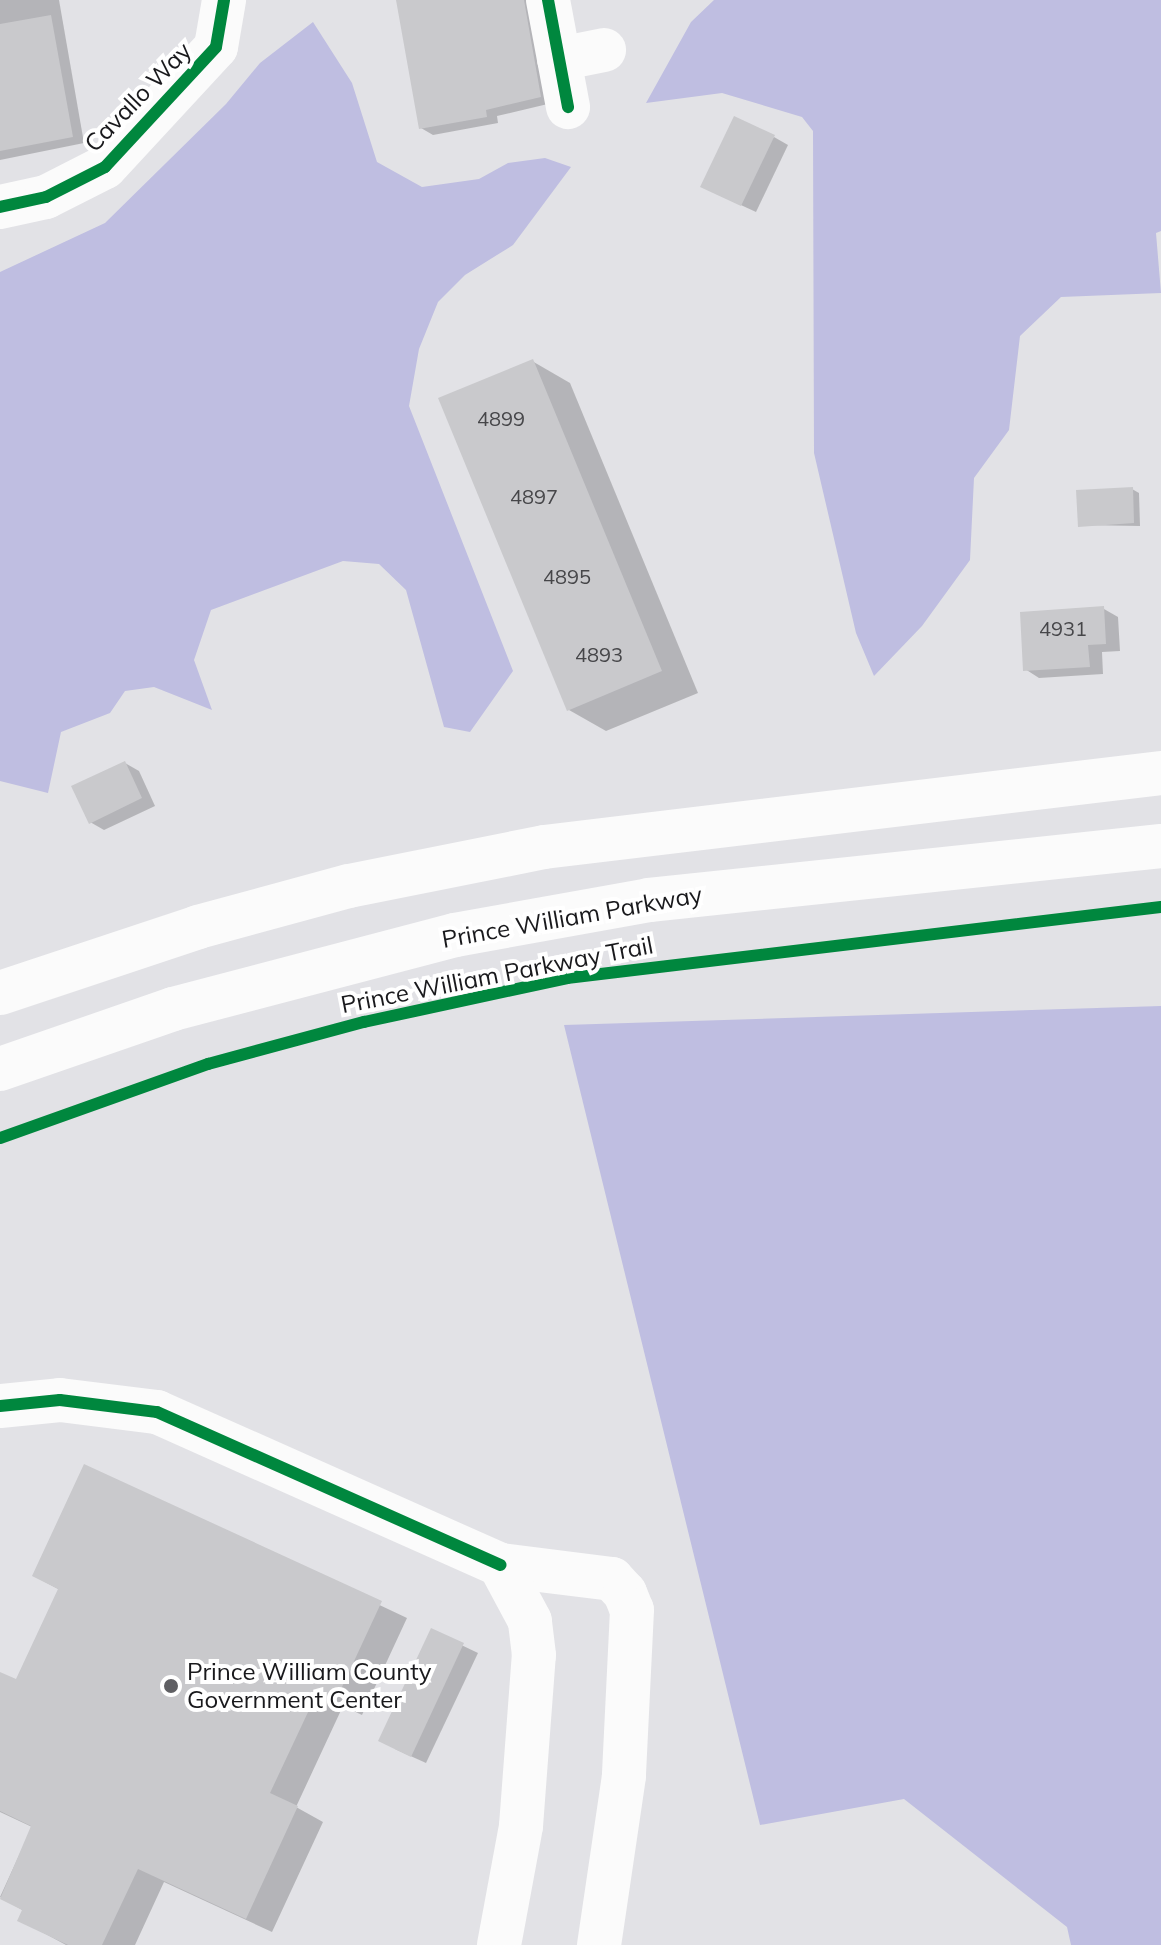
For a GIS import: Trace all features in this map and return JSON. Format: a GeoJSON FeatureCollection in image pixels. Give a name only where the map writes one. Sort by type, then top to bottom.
{"type":"FeatureCollection","features":[{"type":"Feature","properties":{"kind":"main road","name":"Cavallo Way"},"geometry":{"type":"LineString","coordinates":[[0,207],[46,197],[105,167],[216,47],[224,0]]}},
{"type":"Feature","properties":{"kind":"main road"},"geometry":{"type":"LineString","coordinates":[[548,0],[568,107]]}},
{"type":"Feature","properties":{"kind":"main road"},"geometry":{"type":"LineString","coordinates":[[559,59],[604,50]]}},
{"type":"Feature","properties":{"kind":"main road"},"geometry":{"type":"LineString","coordinates":[[0,993],[198,927],[349,886],[544,847],[1161,773]]}},
{"type":"Feature","properties":{"kind":"main road","name":"Prince William Parkway"},"geometry":{"type":"LineString","coordinates":[[0,1069],[173,1009],[455,935],[649,900],[1161,846]]}},
{"type":"Feature","properties":{"kind":"main road"},"geometry":{"type":"LineString","coordinates":[[0,1406],[60,1400],[157,1412],[500,1565],[603,1576],[625,1593],[632,1610],[624,1776],[599,1945]]}},
{"type":"Feature","properties":{"kind":"main road"},"geometry":{"type":"LineString","coordinates":[[499,1945],[521,1826],[534,1655],[530,1621],[500,1565]]}},
{"type":"Feature","properties":{"kind":"shaded area"},"geometry":{"type":"Polygon","coordinates":[[[714,0],[1161,0],[1161,231],[1156,233],[1161,293],[1061,297],[1020,336],[1009,430],[974,478],[970,560],[922,626],[874,676],[856,633],[814,453],[813,131],[802,117],[722,93],[646,103],[691,22],[714,0]]]}},
{"type":"Feature","properties":{"kind":"shaded area"},"geometry":{"type":"Polygon","coordinates":[[[313,22],[352,83],[377,162],[422,187],[479,179],[508,163],[545,158],[571,167],[513,245],[465,275],[438,302],[419,349],[409,406],[513,671],[470,732],[444,727],[406,590],[379,564],[343,561],[211,610],[194,660],[212,710],[154,687],[125,691],[110,713],[61,732],[48,793],[0,781],[0,272],[105,223],[226,104],[260,63],[313,22]]]}},
{"type":"Feature","properties":{"kind":"shaded area"},"geometry":{"type":"Polygon","coordinates":[[[1161,1006],[1161,1945],[1071,1945],[1067,1927],[904,1799],[760,1825],[564,1025],[1161,1006]]]}},
{"type":"Feature","properties":{"kind":"building"},"geometry":{"type":"Polygon","coordinates":[[[396,0],[524,0],[541,97],[486,110],[487,117],[419,129],[396,0]]]}},
{"type":"Feature","properties":{"kind":"building"},"geometry":{"type":"Polygon","coordinates":[[[51,15],[73,137],[0,151],[0,24],[51,15]]]}},
{"type":"Feature","properties":{"kind":"building"},"geometry":{"type":"Polygon","coordinates":[[[734,116],[775,135],[741,206],[700,187],[734,116]]]}},
{"type":"Feature","properties":{"kind":"building"},"geometry":{"type":"Polygon","coordinates":[[[533,359],[662,671],[567,711],[438,398],[533,359]]]}},
{"type":"Feature","properties":{"kind":"building"},"geometry":{"type":"Polygon","coordinates":[[[1133,487],[1134,523],[1078,527],[1076,490],[1133,487]]]}},
{"type":"Feature","properties":{"kind":"building"},"geometry":{"type":"Polygon","coordinates":[[[1104,606],[1106,644],[1088,645],[1090,667],[1023,671],[1020,612],[1104,606]]]}},
{"type":"Feature","properties":{"kind":"building"},"geometry":{"type":"Polygon","coordinates":[[[125,761],[142,798],[89,824],[71,786],[125,761]]]}},
{"type":"Feature","properties":{"kind":"building","name":"Prince William County Government Center"},"geometry":{"type":"Polygon","coordinates":[[[84,1464],[382,1601],[335,1702],[317,1693],[270,1793],[298,1806],[246,1919],[138,1869],[102,1945],[68,1945],[17,1921],[22,1910],[0,1899],[31,1826],[0,1811],[0,1672],[16,1679],[58,1589],[32,1576],[84,1464]]]}},
{"type":"Feature","properties":{"kind":"building"},"geometry":{"type":"Polygon","coordinates":[[[431,1628],[464,1643],[411,1757],[378,1741],[431,1628]]]}},
{"type":"Feature","properties":{"kind":"cycle path"},"geometry":{"type":"LineString","coordinates":[[0,207],[46,197],[105,167],[216,47],[224,0]]}},
{"type":"Feature","properties":{"kind":"cycle path"},"geometry":{"type":"LineString","coordinates":[[548,0],[568,107]]}},
{"type":"Feature","properties":{"kind":"cycle path","name":"Prince William Parkway Trail"},"geometry":{"type":"LineString","coordinates":[[0,1138],[208,1064],[364,1022],[567,978],[1161,907]]}},
{"type":"Feature","properties":{"kind":"cycle path"},"geometry":{"type":"LineString","coordinates":[[0,1406],[60,1400],[157,1412],[500,1565]]}},
{"type":"Feature","properties":{"kind":"place","name":"Prince William County Government Center"},"geometry":{"type":"Point","coordinates":[171,1686]}}]}
